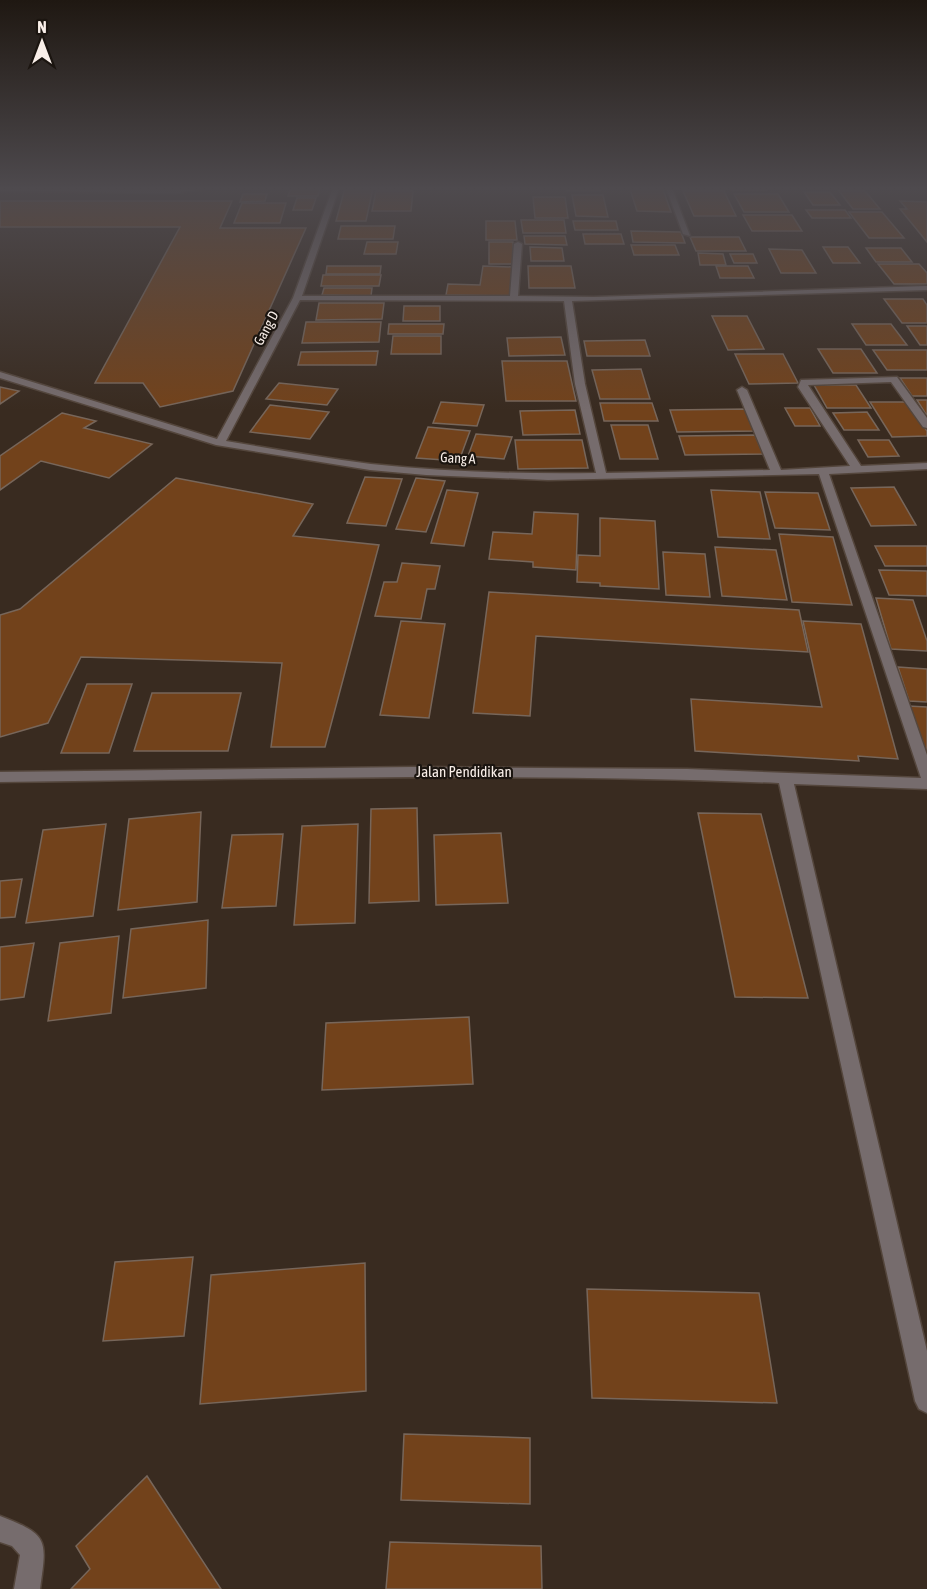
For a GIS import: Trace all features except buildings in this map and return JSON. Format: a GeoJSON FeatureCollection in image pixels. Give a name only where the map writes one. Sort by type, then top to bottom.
{"type":"FeatureCollection","features":[{"type":"Feature","properties":{"kind":"street","name":"Gang D"},"geometry":{"type":"LineString","coordinates":[[220,443],[297,298],[310,262]]}},
{"type":"Feature","properties":{"kind":"street"},"geometry":{"type":"LineString","coordinates":[[514,299],[517,262]]}},
{"type":"Feature","properties":{"kind":"street"},"geometry":{"type":"LineString","coordinates":[[297,298],[568,299],[927,288]]}},
{"type":"Feature","properties":{"kind":"street"},"geometry":{"type":"LineString","coordinates":[[568,299],[580,384],[602,477]]}},
{"type":"Feature","properties":{"kind":"street","name":"Gang A"},"geometry":{"type":"LineString","coordinates":[[0,375],[220,443],[308,458],[426,472],[602,477],[777,473],[927,466]]}},
{"type":"Feature","properties":{"kind":"street"},"geometry":{"type":"LineString","coordinates":[[858,470],[804,387],[804,382],[894,379],[927,425]]}},
{"type":"Feature","properties":{"kind":"street"},"geometry":{"type":"LineString","coordinates":[[742,390],[777,473]]}},
{"type":"Feature","properties":{"kind":"street"},"geometry":{"type":"LineString","coordinates":[[823,471],[927,776]]}},
{"type":"Feature","properties":{"kind":"street","name":"Jalan Pendidikan"},"geometry":{"type":"LineString","coordinates":[[0,777],[437,772],[687,774],[927,784]]}},
{"type":"Feature","properties":{"kind":"street"},"geometry":{"type":"LineString","coordinates":[[785,777],[927,1401]]}},
{"type":"Feature","properties":{"kind":"street"},"geometry":{"type":"LineString","coordinates":[[0,1529],[21,1537],[33,1551],[27,1589]]}}]}
